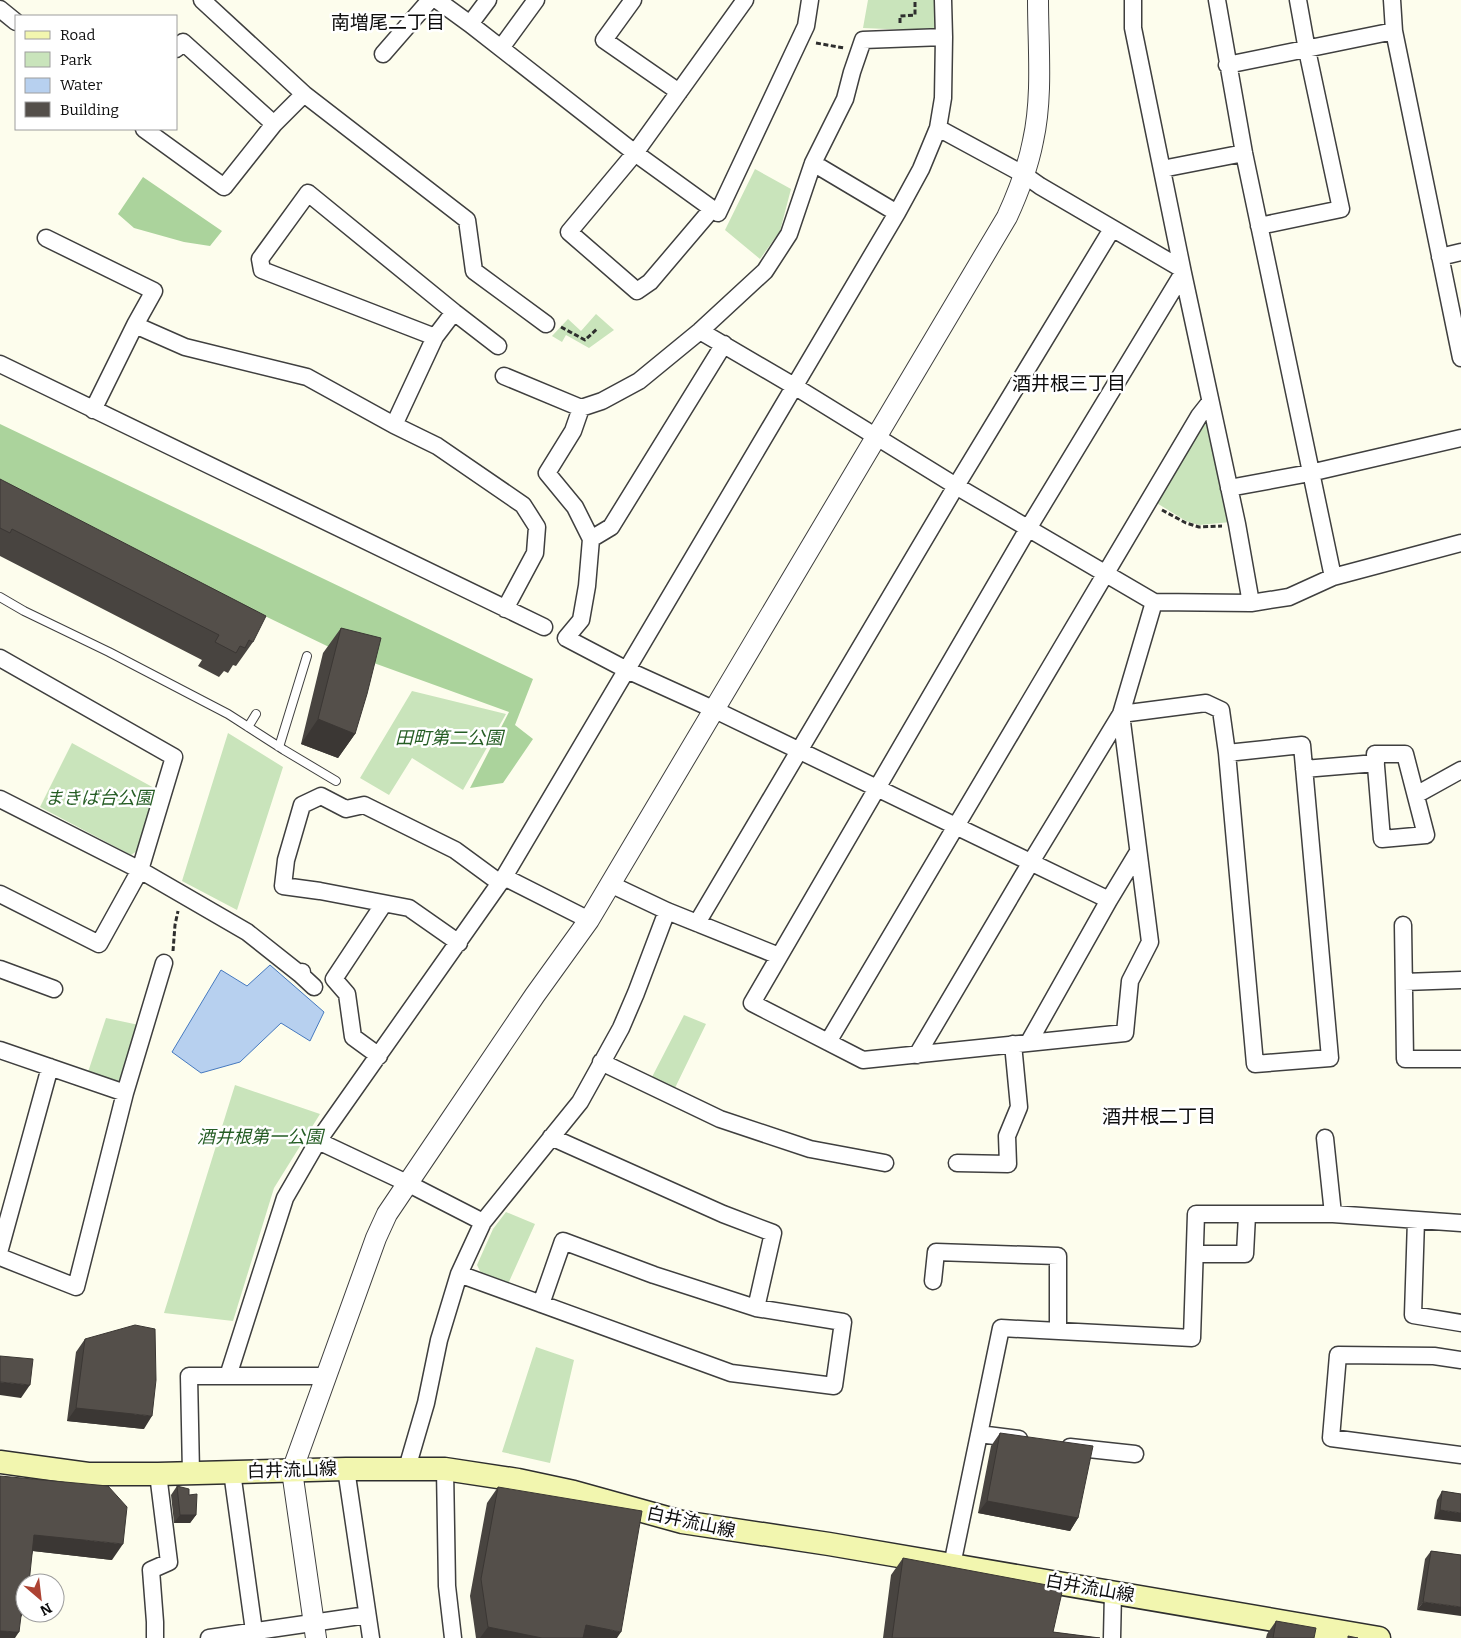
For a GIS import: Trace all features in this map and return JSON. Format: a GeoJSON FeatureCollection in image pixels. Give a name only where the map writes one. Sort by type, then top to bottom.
{"type":"FeatureCollection","features":[{"type":"Feature","properties":{"kind":"main road","name":"白井流山線"},"geometry":{"type":"LineString","coordinates":[[0,1462],[88,1474],[408,1468],[445,1469],[493,1475],[546,1486],[682,1522],[952,1565],[1379,1638]]}},
{"type":"Feature","properties":{"kind":"street"},"geometry":{"type":"LineString","coordinates":[[202,0],[304,94],[467,220],[474,271],[546,324]]}},
{"type":"Feature","properties":{"kind":"street"},"geometry":{"type":"LineString","coordinates":[[383,54],[430,0]]}},
{"type":"Feature","properties":{"kind":"street"},"geometry":{"type":"LineString","coordinates":[[437,0],[635,153],[718,213],[806,26],[810,0]]}},
{"type":"Feature","properties":{"kind":"street"},"geometry":{"type":"LineString","coordinates":[[470,24],[488,0]]}},
{"type":"Feature","properties":{"kind":"street"},"geometry":{"type":"LineString","coordinates":[[501,48],[536,0]]}},
{"type":"Feature","properties":{"kind":"street"},"geometry":{"type":"LineString","coordinates":[[633,0],[604,40],[679,92]]}},
{"type":"Feature","properties":{"kind":"street"},"geometry":{"type":"LineString","coordinates":[[712,209],[650,282],[637,291],[569,232],[635,153],[745,0]]}},
{"type":"Feature","properties":{"kind":"street"},"geometry":{"type":"LineString","coordinates":[[228,1376],[285,1198],[318,1141],[502,880],[897,213],[921,169],[938,128],[943,98],[943,0]]}},
{"type":"Feature","properties":{"kind":"street"},"geometry":{"type":"LineString","coordinates":[[315,1630],[292,1471],[376,1238],[387,1214],[407,1182],[589,920],[1007,217],[1024,174],[1033,141],[1038,112],[1038,0]]}},
{"type":"Feature","properties":{"kind":"street"},"geometry":{"type":"LineString","coordinates":[[1133,0],[1132,28],[1237,524],[1251,603]]}},
{"type":"Feature","properties":{"kind":"street"},"geometry":{"type":"LineString","coordinates":[[1217,0],[1244,153],[1332,577]]}},
{"type":"Feature","properties":{"kind":"street"},"geometry":{"type":"LineString","coordinates":[[1259,226],[1341,209],[1298,0]]}},
{"type":"Feature","properties":{"kind":"street"},"geometry":{"type":"LineString","coordinates":[[1392,0],[1394,31],[1461,358]]}},
{"type":"Feature","properties":{"kind":"street"},"geometry":{"type":"LineString","coordinates":[[0,9],[15,21]]}},
{"type":"Feature","properties":{"kind":"street"},"geometry":{"type":"LineString","coordinates":[[1227,65],[1394,31]]}},
{"type":"Feature","properties":{"kind":"street"},"geometry":{"type":"LineString","coordinates":[[504,376],[581,408],[602,402],[639,381],[700,331],[764,271],[789,234],[812,163],[845,99],[863,40],[944,37]]}},
{"type":"Feature","properties":{"kind":"street"},"geometry":{"type":"LineString","coordinates":[[178,47],[184,42],[274,124]]}},
{"type":"Feature","properties":{"kind":"street"},"geometry":{"type":"LineString","coordinates":[[145,130],[224,187],[274,124],[304,94]]}},
{"type":"Feature","properties":{"kind":"street"},"geometry":{"type":"LineString","coordinates":[[938,128],[1024,174],[1182,271]]}},
{"type":"Feature","properties":{"kind":"street"},"geometry":{"type":"LineString","coordinates":[[1162,169],[1244,153]]}},
{"type":"Feature","properties":{"kind":"street"},"geometry":{"type":"LineString","coordinates":[[812,163],[897,213]]}},
{"type":"Feature","properties":{"kind":"street"},"geometry":{"type":"LineString","coordinates":[[435,337],[262,270],[260,259],[308,193],[498,346]]}},
{"type":"Feature","properties":{"kind":"street"},"geometry":{"type":"LineString","coordinates":[[697,924],[956,486],[1112,229]]}},
{"type":"Feature","properties":{"kind":"street"},"geometry":{"type":"LineString","coordinates":[[46,238],[154,292],[135,325],[93,410]]}},
{"type":"Feature","properties":{"kind":"street"},"geometry":{"type":"LineString","coordinates":[[1440,256],[1461,252]]}},
{"type":"Feature","properties":{"kind":"street"},"geometry":{"type":"LineString","coordinates":[[1121,714],[1150,942],[1130,981],[1125,1033],[863,1060],[752,1003],[1029,527],[1182,271]]}},
{"type":"Feature","properties":{"kind":"street"},"geometry":{"type":"LineString","coordinates":[[394,425],[435,337],[454,312]]}},
{"type":"Feature","properties":{"kind":"street"},"geometry":{"type":"LineString","coordinates":[[135,325],[185,347],[307,378],[437,446],[523,505],[537,528],[535,553],[505,609]]}},
{"type":"Feature","properties":{"kind":"street"},"geometry":{"type":"LineString","coordinates":[[700,331],[794,386],[956,486],[1029,527],[1154,602],[1251,603],[1288,597],[1332,577],[1461,543]]}},
{"type":"Feature","properties":{"kind":"street"},"geometry":{"type":"LineString","coordinates":[[591,539],[611,527],[724,344]]}},
{"type":"Feature","properties":{"kind":"street"},"geometry":{"type":"LineString","coordinates":[[0,364],[544,627]]}},
{"type":"Feature","properties":{"kind":"street"},"geometry":{"type":"LineString","coordinates":[[828,1042],[1105,572],[1199,416],[1210,402]]}},
{"type":"Feature","properties":{"kind":"street"},"geometry":{"type":"LineString","coordinates":[[581,408],[573,431],[547,473],[575,507],[591,539],[587,586],[581,620],[566,638],[627,670],[800,750],[1109,900]]}},
{"type":"Feature","properties":{"kind":"street"},"geometry":{"type":"LineString","coordinates":[[1229,488],[1310,473],[1461,438]]}},
{"type":"Feature","properties":{"kind":"street"},"geometry":{"type":"LineString","coordinates":[[917,1055],[1121,714],[1154,602]]}},
{"type":"Feature","properties":{"kind":"street"},"geometry":{"type":"LineString","coordinates":[[0,658],[174,757],[140,870],[99,944],[0,894]]}},
{"type":"Feature","properties":{"kind":"street"},"geometry":{"type":"LineString","coordinates":[[1121,714],[1206,704],[1221,710],[1227,753],[1255,1064],[1330,1058],[1302,745],[1227,753]]}},
{"type":"Feature","properties":{"kind":"street"},"geometry":{"type":"LineString","coordinates":[[1375,754],[1405,754],[1426,835],[1382,839],[1376,763],[1375,754]]}},
{"type":"Feature","properties":{"kind":"street"},"geometry":{"type":"LineString","coordinates":[[1304,769],[1376,763]]}},
{"type":"Feature","properties":{"kind":"street"},"geometry":{"type":"LineString","coordinates":[[1416,794],[1461,770]]}},
{"type":"Feature","properties":{"kind":"street"},"geometry":{"type":"LineString","coordinates":[[458,943],[409,908],[383,905],[320,891],[283,886],[286,860],[302,804],[320,796],[346,809],[364,805],[455,850],[502,880],[589,920]]}},
{"type":"Feature","properties":{"kind":"street"},"geometry":{"type":"LineString","coordinates":[[0,799],[140,870],[247,932],[301,973],[314,987]]}},
{"type":"Feature","properties":{"kind":"street"},"geometry":{"type":"LineString","coordinates":[[1029,1042],[1138,852]]}},
{"type":"Feature","properties":{"kind":"street"},"geometry":{"type":"LineString","coordinates":[[610,884],[697,924],[779,956]]}},
{"type":"Feature","properties":{"kind":"street"},"geometry":{"type":"LineString","coordinates":[[379,1056],[352,1036],[347,994],[334,979],[383,905]]}},
{"type":"Feature","properties":{"kind":"street"},"geometry":{"type":"LineString","coordinates":[[408,1468],[426,1403],[439,1340],[460,1274],[483,1222],[580,1102],[621,1028],[667,911]]}},
{"type":"Feature","properties":{"kind":"street"},"geometry":{"type":"LineString","coordinates":[[1403,925],[1405,1059],[1461,1059]]}},
{"type":"Feature","properties":{"kind":"street"},"geometry":{"type":"LineString","coordinates":[[0,1257],[76,1287],[125,1093],[164,963]]}},
{"type":"Feature","properties":{"kind":"street"},"geometry":{"type":"LineString","coordinates":[[0,968],[54,989]]}},
{"type":"Feature","properties":{"kind":"street"},"geometry":{"type":"LineString","coordinates":[[1404,982],[1461,980]]}},
{"type":"Feature","properties":{"kind":"street"},"geometry":{"type":"LineString","coordinates":[[957,1163],[1008,1164],[1008,1136],[1019,1107],[1013,1044]]}},
{"type":"Feature","properties":{"kind":"street"},"geometry":{"type":"LineString","coordinates":[[0,1050],[125,1093]]}},
{"type":"Feature","properties":{"kind":"street"},"geometry":{"type":"LineString","coordinates":[[601,1062],[720,1119],[810,1149],[885,1163]]}},
{"type":"Feature","properties":{"kind":"street"},"geometry":{"type":"LineString","coordinates":[[0,1249],[50,1067]]}},
{"type":"Feature","properties":{"kind":"street"},"geometry":{"type":"LineString","coordinates":[[551,1136],[723,1214],[773,1233],[756,1308]]}},
{"type":"Feature","properties":{"kind":"street"},"geometry":{"type":"LineString","coordinates":[[1325,1138],[1333,1214]]}},
{"type":"Feature","properties":{"kind":"street"},"geometry":{"type":"LineString","coordinates":[[318,1141],[407,1182],[483,1222]]}},
{"type":"Feature","properties":{"kind":"street"},"geometry":{"type":"LineString","coordinates":[[952,1565],[1001,1328],[1192,1338],[1196,1214],[1333,1214],[1461,1224]]}},
{"type":"Feature","properties":{"kind":"street"},"geometry":{"type":"LineString","coordinates":[[1195,1254],[1245,1254],[1247,1215]]}},
{"type":"Feature","properties":{"kind":"street"},"geometry":{"type":"LineString","coordinates":[[1416,1220],[1413,1315],[1461,1323]]}},
{"type":"Feature","properties":{"kind":"street"},"geometry":{"type":"LineString","coordinates":[[460,1274],[541,1304],[731,1372],[834,1386],[843,1322],[756,1308],[562,1241],[541,1304]]}},
{"type":"Feature","properties":{"kind":"street"},"geometry":{"type":"LineString","coordinates":[[933,1281],[936,1252],[1058,1256],[1058,1331]]}},
{"type":"Feature","properties":{"kind":"street"},"geometry":{"type":"LineString","coordinates":[[1461,1360],[1434,1356],[1338,1355],[1330,1438],[1461,1455]]}},
{"type":"Feature","properties":{"kind":"street"},"geometry":{"type":"LineString","coordinates":[[191,1473],[190,1376],[326,1376]]}},
{"type":"Feature","properties":{"kind":"street"},"geometry":{"type":"LineString","coordinates":[[979,1434],[1037,1442]]}},
{"type":"Feature","properties":{"kind":"street"},"geometry":{"type":"LineString","coordinates":[[1056,1445],[1135,1454]]}},
{"type":"Feature","properties":{"kind":"street"},"geometry":{"type":"LineString","coordinates":[[346,1469],[371,1638]]}},
{"type":"Feature","properties":{"kind":"street"},"geometry":{"type":"LineString","coordinates":[[445,1469],[447,1586],[453,1638]]}},
{"type":"Feature","properties":{"kind":"street"},"geometry":{"type":"LineString","coordinates":[[232,1472],[254,1631]]}},
{"type":"Feature","properties":{"kind":"street"},"geometry":{"type":"LineString","coordinates":[[155,1638],[151,1570],[169,1562],[158,1474]]}},
{"type":"Feature","properties":{"kind":"street"},"geometry":{"type":"LineString","coordinates":[[1112,1638],[1113,1592]]}},
{"type":"Feature","properties":{"kind":"street"},"geometry":{"type":"LineString","coordinates":[[219,1637],[254,1631],[315,1630],[367,1615]]}},
{"type":"Feature","properties":{"kind":"lane"},"geometry":{"type":"LineString","coordinates":[[0,597],[220,710],[336,781]]}},
{"type":"Feature","properties":{"kind":"lane"},"geometry":{"type":"LineString","coordinates":[[279,747],[307,656]]}},
{"type":"Feature","properties":{"kind":"lane"},"geometry":{"type":"LineString","coordinates":[[248,727],[256,714]]}},
{"type":"Feature","properties":{"kind":"path"},"geometry":{"type":"LineString","coordinates":[[899,39],[900,16],[915,15],[915,0]]}},
{"type":"Feature","properties":{"kind":"path"},"geometry":{"type":"LineString","coordinates":[[546,324],[563,328],[585,340],[597,329]]}},
{"type":"Feature","properties":{"kind":"path"},"geometry":{"type":"LineString","coordinates":[[1148,501],[1186,523],[1199,528],[1237,524]]}},
{"type":"Feature","properties":{"kind":"path"},"geometry":{"type":"LineString","coordinates":[[164,963],[172,961],[177,913],[185,896]]}},
{"type":"Feature","properties":{"kind":"green space"},"geometry":{"type":"Polygon","coordinates":[[[868,0],[937,0],[937,26],[934,31],[863,28],[868,0]]]}},
{"type":"Feature","properties":{"kind":"green space"},"geometry":{"type":"Polygon","coordinates":[[[755,169],[791,189],[780,231],[760,259],[725,230],[755,169]]]}},
{"type":"Feature","properties":{"kind":"green space"},"geometry":{"type":"Polygon","coordinates":[[[143,177],[222,231],[210,246],[184,242],[134,228],[118,214],[143,177]]]}},
{"type":"Feature","properties":{"kind":"green space"},"geometry":{"type":"Polygon","coordinates":[[[596,314],[614,330],[589,348],[566,335],[562,342],[552,336],[568,319],[581,331],[596,314]]]}},
{"type":"Feature","properties":{"kind":"green space"},"geometry":{"type":"Polygon","coordinates":[[[1202,421],[1210,422],[1231,522],[1199,525],[1186,521],[1155,502],[1202,421]]]}},
{"type":"Feature","properties":{"kind":"green space"},"geometry":{"type":"Polygon","coordinates":[[[0,424],[533,679],[515,725],[533,739],[503,783],[470,788],[509,712],[327,646],[0,488],[0,424]]]}},
{"type":"Feature","properties":{"kind":"green space","name":"田町第二公園"},"geometry":{"type":"Polygon","coordinates":[[[412,691],[506,714],[463,790],[412,758],[389,795],[360,778],[412,691]]]}},
{"type":"Feature","properties":{"kind":"green space"},"geometry":{"type":"Polygon","coordinates":[[[228,733],[283,767],[237,910],[182,881],[228,733]]]}},
{"type":"Feature","properties":{"kind":"green space","name":"まきば台公園"},"geometry":{"type":"Polygon","coordinates":[[[72,743],[156,789],[137,851],[131,855],[40,807],[72,743]]]}},
{"type":"Feature","properties":{"kind":"green space"},"geometry":{"type":"Polygon","coordinates":[[[684,1015],[706,1024],[674,1090],[652,1077],[684,1015]]]}},
{"type":"Feature","properties":{"kind":"green space"},"geometry":{"type":"Polygon","coordinates":[[[106,1018],[139,1025],[123,1078],[116,1082],[88,1072],[106,1018]]]}},
{"type":"Feature","properties":{"kind":"green space","name":"酒井根第一公園"},"geometry":{"type":"Polygon","coordinates":[[[235,1085],[320,1114],[274,1188],[233,1321],[164,1313],[235,1085]]]}},
{"type":"Feature","properties":{"kind":"green space"},"geometry":{"type":"Polygon","coordinates":[[[506,1212],[535,1224],[508,1284],[481,1273],[477,1265],[493,1229],[506,1212]]]}},
{"type":"Feature","properties":{"kind":"green space"},"geometry":{"type":"Polygon","coordinates":[[[536,1347],[574,1360],[550,1463],[502,1452],[536,1347]]]}},
{"type":"Feature","properties":{"kind":"water"},"geometry":{"type":"Polygon","coordinates":[[[270,965],[324,1012],[310,1041],[281,1023],[240,1062],[201,1073],[172,1052],[221,970],[247,986],[270,965]]]}},
{"type":"Feature","properties":{"kind":"building"},"geometry":{"type":"Polygon","coordinates":[[[0,479],[266,616],[253,642],[249,640],[245,648],[240,646],[236,653],[215,642],[219,635],[12,529],[10,533],[0,528],[0,479]]]}},
{"type":"Feature","properties":{"kind":"building"},"geometry":{"type":"Polygon","coordinates":[[[341,628],[381,638],[355,734],[318,719],[341,628]]]}},
{"type":"Feature","properties":{"kind":"building"},"geometry":{"type":"Polygon","coordinates":[[[135,1325],[155,1329],[156,1380],[152,1416],[76,1408],[85,1339],[135,1325]]]}},
{"type":"Feature","properties":{"kind":"building"},"geometry":{"type":"Polygon","coordinates":[[[0,1356],[33,1359],[30,1385],[0,1382],[0,1356]]]}},
{"type":"Feature","properties":{"kind":"building"},"geometry":{"type":"Polygon","coordinates":[[[1000,1433],[1093,1446],[1078,1518],[987,1501],[1000,1433]]]}},
{"type":"Feature","properties":{"kind":"building"},"geometry":{"type":"Polygon","coordinates":[[[0,1476],[108,1486],[127,1507],[123,1544],[34,1535],[30,1573],[15,1573],[15,1623],[20,1623],[19,1632],[0,1631],[0,1476]]]}},
{"type":"Feature","properties":{"kind":"building"},"geometry":{"type":"Polygon","coordinates":[[[177,1486],[189,1489],[189,1495],[197,1494],[196,1515],[180,1515],[177,1486]]]}},
{"type":"Feature","properties":{"kind":"building"},"geometry":{"type":"Polygon","coordinates":[[[498,1487],[642,1511],[621,1632],[586,1625],[583,1638],[542,1638],[488,1627],[481,1579],[498,1487]]]}},
{"type":"Feature","properties":{"kind":"building"},"geometry":{"type":"Polygon","coordinates":[[[1442,1491],[1461,1494],[1461,1513],[1440,1510],[1442,1491]]]}},
{"type":"Feature","properties":{"kind":"building"},"geometry":{"type":"Polygon","coordinates":[[[1431,1551],[1461,1555],[1461,1607],[1423,1602],[1431,1551]]]}},
{"type":"Feature","properties":{"kind":"building"},"geometry":{"type":"Polygon","coordinates":[[[903,1558],[1063,1588],[1053,1632],[1100,1638],[892,1638],[903,1558]]]}},
{"type":"Feature","properties":{"kind":"building"},"geometry":{"type":"Polygon","coordinates":[[[1276,1621],[1316,1628],[1314,1638],[1273,1638],[1276,1621]]]}},
{"type":"Feature","properties":{"kind":"district","name":"南増尾二丁目"},"geometry":{"type":"Point","coordinates":[388,22]}},
{"type":"Feature","properties":{"kind":"district","name":"酒井根三丁目"},"geometry":{"type":"Point","coordinates":[1069,383]}},
{"type":"Feature","properties":{"kind":"district","name":"酒井根二丁目"},"geometry":{"type":"Point","coordinates":[1159,1116]}}]}
